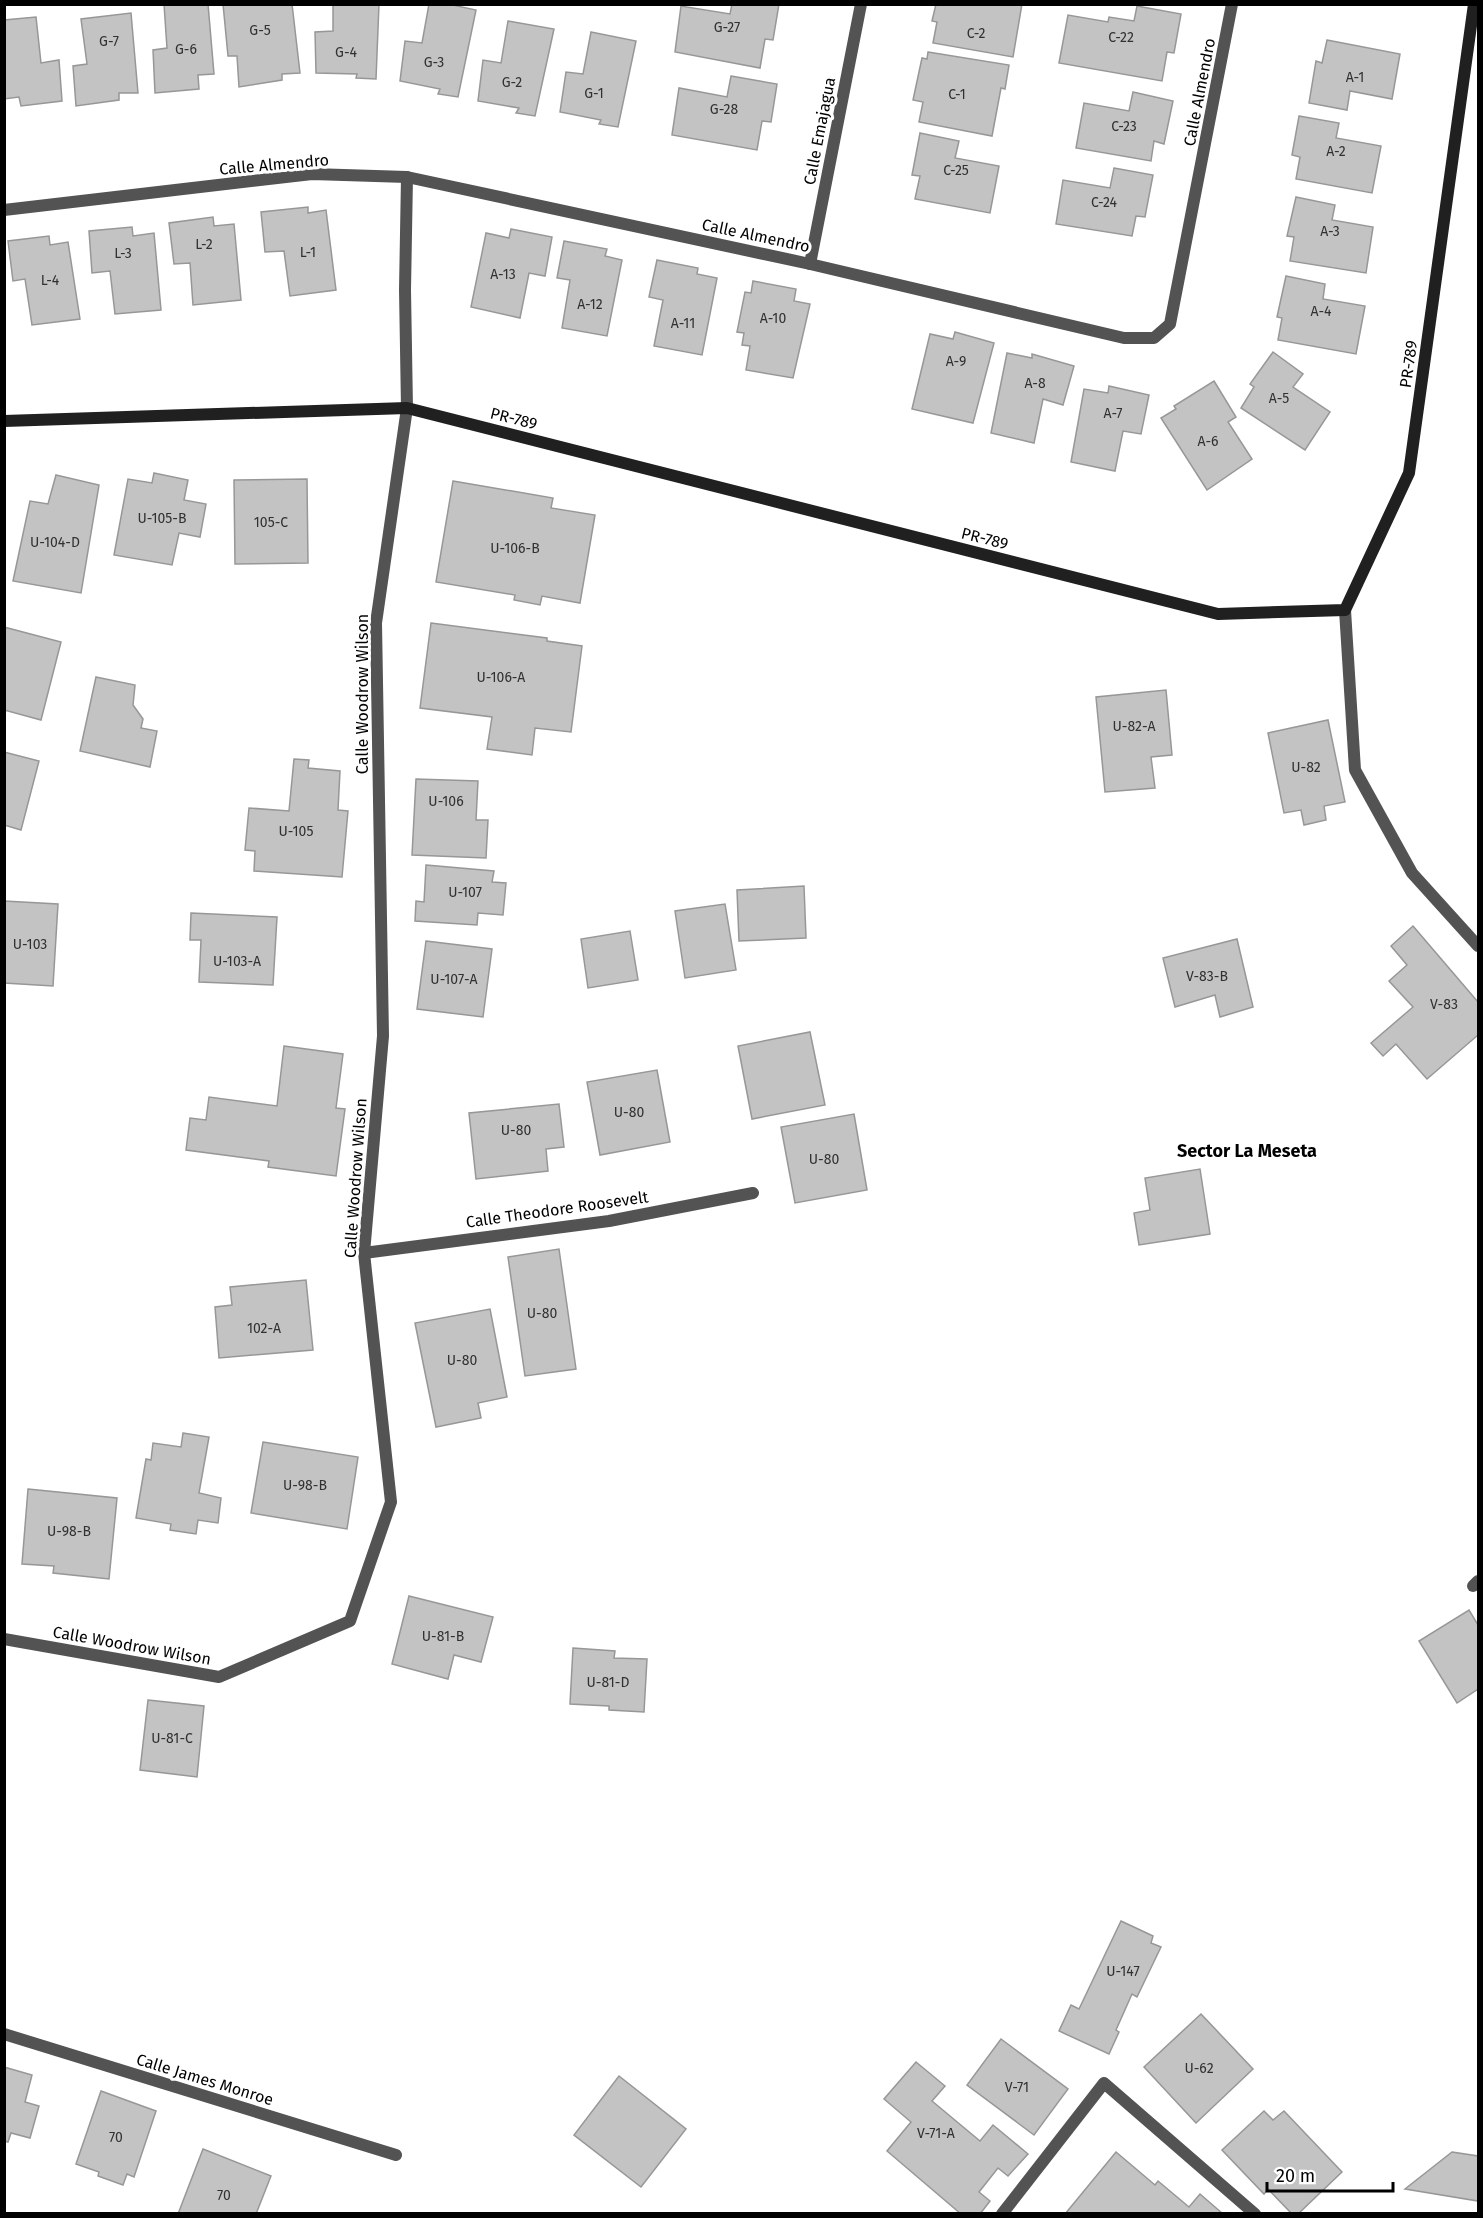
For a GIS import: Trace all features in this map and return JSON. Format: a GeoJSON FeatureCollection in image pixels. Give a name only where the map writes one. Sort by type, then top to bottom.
{"type":"FeatureCollection","features":[{"type":"Feature","properties":{"kind":"street","name":"Calle Emajagua"},"geometry":{"type":"LineString","coordinates":[[810,264],[861,4]]}},
{"type":"Feature","properties":{"kind":"street","name":"Calle Almendro"},"geometry":{"type":"LineString","coordinates":[[4,210],[312,174],[407,177],[810,264],[1124,338],[1154,338],[1170,324],[1232,4]]}},
{"type":"Feature","properties":{"kind":"street","name":"PR-789"},"geometry":{"type":"LineString","coordinates":[[4,421],[407,408],[1218,614],[1345,610],[1409,473],[1474,4]]}},
{"type":"Feature","properties":{"kind":"street","name":"Calle Woodrow Wilson"},"geometry":{"type":"LineString","coordinates":[[4,1639],[219,1677],[350,1621],[391,1502],[364,1253],[383,1036],[376,623],[407,408],[405,290],[407,177]]}},
{"type":"Feature","properties":{"kind":"street"},"geometry":{"type":"LineString","coordinates":[[1345,610],[1355,770],[1412,873],[1479,946]]}},
{"type":"Feature","properties":{"kind":"street","name":"Calle Theodore Roosevelt"},"geometry":{"type":"LineString","coordinates":[[364,1253],[609,1221],[753,1193]]}},
{"type":"Feature","properties":{"kind":"street","name":"Calle James Monroe"},"geometry":{"type":"LineString","coordinates":[[4,2034],[396,2155]]}},
{"type":"Feature","properties":{"kind":"street"},"geometry":{"type":"LineString","coordinates":[[1002,2214],[1104,2083],[1255,2214]]}},
{"type":"Feature","properties":{"kind":"building"},"geometry":{"type":"Polygon","coordinates":[[[164,4],[208,4],[214,74],[198,75],[199,89],[155,93],[153,50],[167,48],[164,4]]]}},
{"type":"Feature","properties":{"kind":"building"},"geometry":{"type":"Polygon","coordinates":[[[223,4],[292,4],[300,73],[282,74],[282,80],[239,87],[237,56],[228,56],[223,4]]]}},
{"type":"Feature","properties":{"kind":"building"},"geometry":{"type":"Polygon","coordinates":[[[333,4],[379,4],[376,79],[356,78],[357,74],[316,73],[315,32],[333,31],[333,4]]]}},
{"type":"Feature","properties":{"kind":"building"},"geometry":{"type":"Polygon","coordinates":[[[429,4],[448,4],[476,10],[458,97],[438,94],[440,89],[400,81],[405,41],[422,43],[429,4]]]}},
{"type":"Feature","properties":{"kind":"building"},"geometry":{"type":"Polygon","coordinates":[[[732,4],[779,4],[773,40],[765,39],[760,68],[675,52],[681,6],[730,14],[732,4]]]}},
{"type":"Feature","properties":{"kind":"building"},"geometry":{"type":"Polygon","coordinates":[[[936,4],[1022,4],[1013,57],[933,43],[937,22],[932,21],[936,4]]]}},
{"type":"Feature","properties":{"kind":"building"},"geometry":{"type":"Polygon","coordinates":[[[1137,6],[1181,14],[1174,53],[1167,52],[1162,81],[1059,63],[1068,15],[1108,22],[1109,17],[1134,21],[1137,6]]]}},
{"type":"Feature","properties":{"kind":"building"},"geometry":{"type":"Polygon","coordinates":[[[131,13],[138,93],[119,93],[119,100],[76,106],[73,66],[87,64],[81,19],[131,13]]]}},
{"type":"Feature","properties":{"kind":"building"},"geometry":{"type":"Polygon","coordinates":[[[36,17],[41,63],[59,60],[62,101],[21,106],[19,97],[4,99],[4,20],[36,17]]]}},
{"type":"Feature","properties":{"kind":"building"},"geometry":{"type":"Polygon","coordinates":[[[508,21],[554,29],[535,116],[516,113],[519,108],[478,101],[483,60],[501,63],[508,21]]]}},
{"type":"Feature","properties":{"kind":"building"},"geometry":{"type":"Polygon","coordinates":[[[591,32],[636,41],[618,127],[599,124],[601,120],[560,112],[566,72],[583,74],[591,32]]]}},
{"type":"Feature","properties":{"kind":"building"},"geometry":{"type":"Polygon","coordinates":[[[1327,40],[1400,54],[1392,99],[1350,91],[1347,110],[1309,103],[1316,61],[1322,63],[1327,40]]]}},
{"type":"Feature","properties":{"kind":"building"},"geometry":{"type":"Polygon","coordinates":[[[928,52],[1009,65],[1005,89],[1001,88],[992,136],[919,122],[923,102],[913,100],[922,58],[927,59],[928,52]]]}},
{"type":"Feature","properties":{"kind":"building"},"geometry":{"type":"Polygon","coordinates":[[[731,76],[777,84],[771,122],[762,121],[757,150],[672,135],[679,88],[727,97],[731,76]]]}},
{"type":"Feature","properties":{"kind":"building"},"geometry":{"type":"Polygon","coordinates":[[[1133,92],[1173,101],[1164,144],[1154,141],[1151,161],[1076,148],[1084,103],[1129,111],[1133,92]]]}},
{"type":"Feature","properties":{"kind":"building"},"geometry":{"type":"Polygon","coordinates":[[[1299,116],[1339,123],[1336,138],[1381,146],[1372,193],[1296,179],[1300,157],[1292,155],[1299,116]]]}},
{"type":"Feature","properties":{"kind":"building"},"geometry":{"type":"Polygon","coordinates":[[[920,133],[959,141],[955,158],[999,166],[990,213],[915,199],[920,176],[912,175],[920,133]]]}},
{"type":"Feature","properties":{"kind":"building"},"geometry":{"type":"Polygon","coordinates":[[[1114,168],[1153,175],[1145,217],[1136,216],[1132,236],[1056,224],[1063,180],[1110,188],[1114,168]]]}},
{"type":"Feature","properties":{"kind":"building"},"geometry":{"type":"Polygon","coordinates":[[[1296,197],[1335,205],[1332,220],[1373,227],[1366,273],[1290,261],[1294,237],[1287,236],[1296,197]]]}},
{"type":"Feature","properties":{"kind":"building"},"geometry":{"type":"Polygon","coordinates":[[[308,207],[308,213],[326,210],[336,290],[290,296],[284,251],[265,252],[261,212],[308,207]]]}},
{"type":"Feature","properties":{"kind":"building"},"geometry":{"type":"Polygon","coordinates":[[[213,217],[214,226],[234,224],[241,300],[193,305],[190,263],[174,264],[169,223],[213,217]]]}},
{"type":"Feature","properties":{"kind":"building"},"geometry":{"type":"Polygon","coordinates":[[[132,227],[133,236],[154,233],[161,310],[115,314],[110,271],[92,273],[89,231],[132,227]]]}},
{"type":"Feature","properties":{"kind":"building"},"geometry":{"type":"Polygon","coordinates":[[[511,229],[552,237],[545,276],[529,273],[520,318],[471,307],[486,233],[509,238],[511,229]]]}},
{"type":"Feature","properties":{"kind":"building"},"geometry":{"type":"Polygon","coordinates":[[[49,236],[50,245],[68,242],[80,319],[32,325],[25,279],[13,281],[8,241],[49,236]]]}},
{"type":"Feature","properties":{"kind":"building"},"geometry":{"type":"Polygon","coordinates":[[[564,241],[607,249],[605,256],[622,260],[607,336],[562,328],[570,280],[557,278],[564,241]]]}},
{"type":"Feature","properties":{"kind":"building"},"geometry":{"type":"Polygon","coordinates":[[[657,260],[698,268],[697,274],[717,278],[702,355],[654,346],[663,300],[649,297],[657,260]]]}},
{"type":"Feature","properties":{"kind":"building"},"geometry":{"type":"Polygon","coordinates":[[[1286,276],[1325,284],[1323,299],[1365,306],[1356,354],[1278,340],[1282,318],[1277,317],[1286,276]]]}},
{"type":"Feature","properties":{"kind":"building"},"geometry":{"type":"Polygon","coordinates":[[[753,281],[796,289],[794,301],[810,304],[793,378],[746,370],[750,346],[742,345],[744,333],[737,332],[745,292],[751,293],[753,281]]]}},
{"type":"Feature","properties":{"kind":"building"},"geometry":{"type":"Polygon","coordinates":[[[955,332],[994,343],[973,423],[912,409],[930,334],[953,339],[955,332]]]}},
{"type":"Feature","properties":{"kind":"building"},"geometry":{"type":"Polygon","coordinates":[[[1273,352],[1303,374],[1293,387],[1330,412],[1305,450],[1241,408],[1254,387],[1250,384],[1273,352]]]}},
{"type":"Feature","properties":{"kind":"building"},"geometry":{"type":"Polygon","coordinates":[[[1007,353],[1032,358],[1032,354],[1074,366],[1063,405],[1043,399],[1034,443],[991,433],[1007,353]]]}},
{"type":"Feature","properties":{"kind":"building"},"geometry":{"type":"Polygon","coordinates":[[[1214,381],[1236,417],[1228,422],[1252,459],[1207,490],[1161,418],[1176,409],[1174,406],[1214,381]]]}},
{"type":"Feature","properties":{"kind":"building"},"geometry":{"type":"Polygon","coordinates":[[[1109,386],[1149,395],[1141,434],[1123,431],[1115,471],[1071,462],[1084,389],[1108,393],[1109,386]]]}},
{"type":"Feature","properties":{"kind":"building"},"geometry":{"type":"Polygon","coordinates":[[[154,473],[188,480],[184,500],[206,504],[200,537],[179,533],[172,565],[114,555],[128,479],[152,483],[154,473]]]}},
{"type":"Feature","properties":{"kind":"building"},"geometry":{"type":"Polygon","coordinates":[[[56,475],[99,485],[81,593],[13,581],[30,501],[48,504],[56,475]]]}},
{"type":"Feature","properties":{"kind":"building"},"geometry":{"type":"Polygon","coordinates":[[[307,479],[308,563],[235,564],[234,480],[307,479]]]}},
{"type":"Feature","properties":{"kind":"building"},"geometry":{"type":"Polygon","coordinates":[[[453,481],[553,498],[551,508],[595,515],[580,603],[542,596],[540,605],[514,600],[515,595],[436,582],[453,481]]]}},
{"type":"Feature","properties":{"kind":"building"},"geometry":{"type":"Polygon","coordinates":[[[431,623],[547,638],[547,641],[582,646],[571,732],[535,728],[532,755],[487,749],[492,717],[420,708],[431,623]]]}},
{"type":"Feature","properties":{"kind":"building"},"geometry":{"type":"Polygon","coordinates":[[[4,627],[61,642],[41,720],[4,710],[4,627]]]}},
{"type":"Feature","properties":{"kind":"building"},"geometry":{"type":"Polygon","coordinates":[[[96,677],[135,685],[133,705],[143,719],[141,728],[157,731],[150,767],[80,751],[96,677]]]}},
{"type":"Feature","properties":{"kind":"building"},"geometry":{"type":"Polygon","coordinates":[[[1166,690],[1172,755],[1151,757],[1155,788],[1105,792],[1096,697],[1166,690]]]}},
{"type":"Feature","properties":{"kind":"building"},"geometry":{"type":"Polygon","coordinates":[[[1328,720],[1345,802],[1324,806],[1326,820],[1304,825],[1301,810],[1284,813],[1268,733],[1328,720]]]}},
{"type":"Feature","properties":{"kind":"building"},"geometry":{"type":"Polygon","coordinates":[[[4,752],[39,761],[21,830],[4,825],[4,752]]]}},
{"type":"Feature","properties":{"kind":"building"},"geometry":{"type":"Polygon","coordinates":[[[294,759],[309,760],[308,768],[340,771],[338,810],[348,811],[342,877],[254,871],[255,851],[245,850],[249,808],[289,811],[294,759]]]}},
{"type":"Feature","properties":{"kind":"building"},"geometry":{"type":"Polygon","coordinates":[[[416,779],[478,781],[476,820],[488,820],[486,858],[412,855],[416,779]]]}},
{"type":"Feature","properties":{"kind":"building"},"geometry":{"type":"Polygon","coordinates":[[[426,865],[494,871],[492,882],[506,883],[503,915],[478,913],[477,925],[415,921],[416,901],[424,902],[426,865]]]}},
{"type":"Feature","properties":{"kind":"building"},"geometry":{"type":"Polygon","coordinates":[[[804,886],[806,938],[739,941],[737,890],[804,886]]]}},
{"type":"Feature","properties":{"kind":"building"},"geometry":{"type":"Polygon","coordinates":[[[4,901],[58,904],[53,986],[4,983],[4,901]]]}},
{"type":"Feature","properties":{"kind":"building"},"geometry":{"type":"Polygon","coordinates":[[[725,904],[736,970],[685,978],[675,911],[725,904]]]}},
{"type":"Feature","properties":{"kind":"building"},"geometry":{"type":"Polygon","coordinates":[[[191,913],[277,917],[273,985],[199,982],[201,940],[190,940],[191,913]]]}},
{"type":"Feature","properties":{"kind":"building"},"geometry":{"type":"Polygon","coordinates":[[[1413,926],[1478,1002],[1478,1035],[1427,1079],[1396,1044],[1383,1056],[1371,1043],[1413,1007],[1389,981],[1407,965],[1391,946],[1413,926]]]}},
{"type":"Feature","properties":{"kind":"building"},"geometry":{"type":"Polygon","coordinates":[[[630,931],[638,980],[588,988],[581,939],[630,931]]]}},
{"type":"Feature","properties":{"kind":"building"},"geometry":{"type":"Polygon","coordinates":[[[1237,939],[1253,1007],[1220,1017],[1215,995],[1175,1007],[1163,958],[1237,939]]]}},
{"type":"Feature","properties":{"kind":"building"},"geometry":{"type":"Polygon","coordinates":[[[426,941],[492,949],[483,1017],[417,1009],[426,941]]]}},
{"type":"Feature","properties":{"kind":"building"},"geometry":{"type":"Polygon","coordinates":[[[810,1032],[825,1105],[752,1119],[738,1046],[810,1032]]]}},
{"type":"Feature","properties":{"kind":"building"},"geometry":{"type":"Polygon","coordinates":[[[284,1046],[343,1054],[336,1108],[345,1109],[336,1176],[268,1167],[269,1161],[186,1150],[190,1118],[206,1120],[209,1097],[277,1106],[284,1046]]]}},
{"type":"Feature","properties":{"kind":"building"},"geometry":{"type":"Polygon","coordinates":[[[657,1070],[670,1142],[600,1155],[587,1082],[657,1070]]]}},
{"type":"Feature","properties":{"kind":"building"},"geometry":{"type":"Polygon","coordinates":[[[559,1104],[564,1147],[546,1149],[548,1171],[476,1179],[469,1113],[559,1104]]]}},
{"type":"Feature","properties":{"kind":"building"},"geometry":{"type":"Polygon","coordinates":[[[854,1114],[867,1190],[795,1203],[781,1127],[854,1114]]]}},
{"type":"Feature","properties":{"kind":"building"},"geometry":{"type":"Polygon","coordinates":[[[1200,1169],[1210,1234],[1139,1245],[1134,1213],[1150,1210],[1145,1178],[1200,1169]]]}},
{"type":"Feature","properties":{"kind":"building"},"geometry":{"type":"Polygon","coordinates":[[[559,1249],[576,1369],[525,1376],[508,1257],[559,1249]]]}},
{"type":"Feature","properties":{"kind":"building"},"geometry":{"type":"Polygon","coordinates":[[[306,1280],[313,1350],[219,1358],[215,1307],[232,1305],[230,1287],[306,1280]]]}},
{"type":"Feature","properties":{"kind":"building"},"geometry":{"type":"Polygon","coordinates":[[[490,1309],[507,1397],[478,1403],[481,1418],[436,1427],[415,1323],[490,1309]]]}},
{"type":"Feature","properties":{"kind":"building"},"geometry":{"type":"Polygon","coordinates":[[[183,1433],[209,1437],[199,1493],[221,1498],[218,1523],[198,1520],[196,1534],[170,1530],[171,1524],[136,1518],[146,1459],[151,1460],[153,1443],[181,1447],[183,1433]]]}},
{"type":"Feature","properties":{"kind":"building"},"geometry":{"type":"Polygon","coordinates":[[[263,1442],[358,1457],[347,1529],[251,1513],[263,1442]]]}},
{"type":"Feature","properties":{"kind":"building"},"geometry":{"type":"Polygon","coordinates":[[[28,1489],[117,1498],[109,1579],[53,1573],[54,1566],[22,1564],[28,1489]]]}},
{"type":"Feature","properties":{"kind":"building"},"geometry":{"type":"Polygon","coordinates":[[[409,1596],[493,1617],[481,1662],[454,1655],[448,1679],[392,1664],[409,1596]]]}},
{"type":"Feature","properties":{"kind":"building"},"geometry":{"type":"Polygon","coordinates":[[[1469,1610],[1478,1625],[1478,1689],[1457,1703],[1419,1641],[1469,1610]]]}},
{"type":"Feature","properties":{"kind":"building"},"geometry":{"type":"Polygon","coordinates":[[[573,1648],[615,1651],[614,1658],[647,1659],[644,1712],[609,1710],[609,1706],[570,1704],[573,1648]]]}},
{"type":"Feature","properties":{"kind":"building"},"geometry":{"type":"Polygon","coordinates":[[[148,1700],[204,1706],[197,1777],[140,1770],[148,1700]]]}},
{"type":"Feature","properties":{"kind":"building"},"geometry":{"type":"Polygon","coordinates":[[[1121,1921],[1153,1936],[1151,1943],[1161,1947],[1137,1997],[1132,1994],[1116,2030],[1119,2032],[1109,2054],[1059,2031],[1071,2005],[1079,2009],[1121,1921]]]}},
{"type":"Feature","properties":{"kind":"building"},"geometry":{"type":"Polygon","coordinates":[[[1201,2014],[1253,2069],[1196,2123],[1144,2067],[1201,2014]]]}},
{"type":"Feature","properties":{"kind":"building"},"geometry":{"type":"Polygon","coordinates":[[[1001,2039],[1068,2089],[1034,2135],[967,2085],[1001,2039]]]}},
{"type":"Feature","properties":{"kind":"building"},"geometry":{"type":"Polygon","coordinates":[[[916,2062],[945,2086],[932,2101],[980,2141],[993,2125],[1028,2154],[1008,2176],[998,2168],[979,2192],[990,2201],[980,2214],[961,2214],[887,2151],[911,2122],[884,2099],[916,2062]]]}},
{"type":"Feature","properties":{"kind":"building"},"geometry":{"type":"Polygon","coordinates":[[[4,2067],[32,2075],[25,2102],[39,2106],[30,2138],[11,2133],[8,2142],[4,2141],[4,2067]]]}},
{"type":"Feature","properties":{"kind":"building"},"geometry":{"type":"Polygon","coordinates":[[[619,2076],[686,2129],[641,2187],[574,2135],[619,2076]]]}},
{"type":"Feature","properties":{"kind":"building"},"geometry":{"type":"Polygon","coordinates":[[[101,2091],[156,2111],[134,2177],[127,2174],[123,2185],[98,2176],[99,2172],[76,2164],[101,2091]]]}},
{"type":"Feature","properties":{"kind":"building"},"geometry":{"type":"Polygon","coordinates":[[[1264,2111],[1273,2120],[1284,2111],[1342,2172],[1298,2214],[1292,2214],[1268,2189],[1264,2194],[1222,2150],[1264,2111]]]}},
{"type":"Feature","properties":{"kind":"building"},"geometry":{"type":"Polygon","coordinates":[[[203,2149],[271,2176],[256,2214],[178,2214],[203,2149]]]}},
{"type":"Feature","properties":{"kind":"building"},"geometry":{"type":"Polygon","coordinates":[[[1116,2152],[1155,2185],[1158,2181],[1189,2207],[1200,2194],[1223,2214],[1065,2214],[1116,2152]]]}},
{"type":"Feature","properties":{"kind":"building"},"geometry":{"type":"Polygon","coordinates":[[[1452,2152],[1478,2156],[1478,2201],[1405,2189],[1452,2152]]]}},
{"type":"Feature","properties":{"kind":"district","name":"Sector La Meseta"},"geometry":{"type":"Point","coordinates":[1247,1151]}}]}
